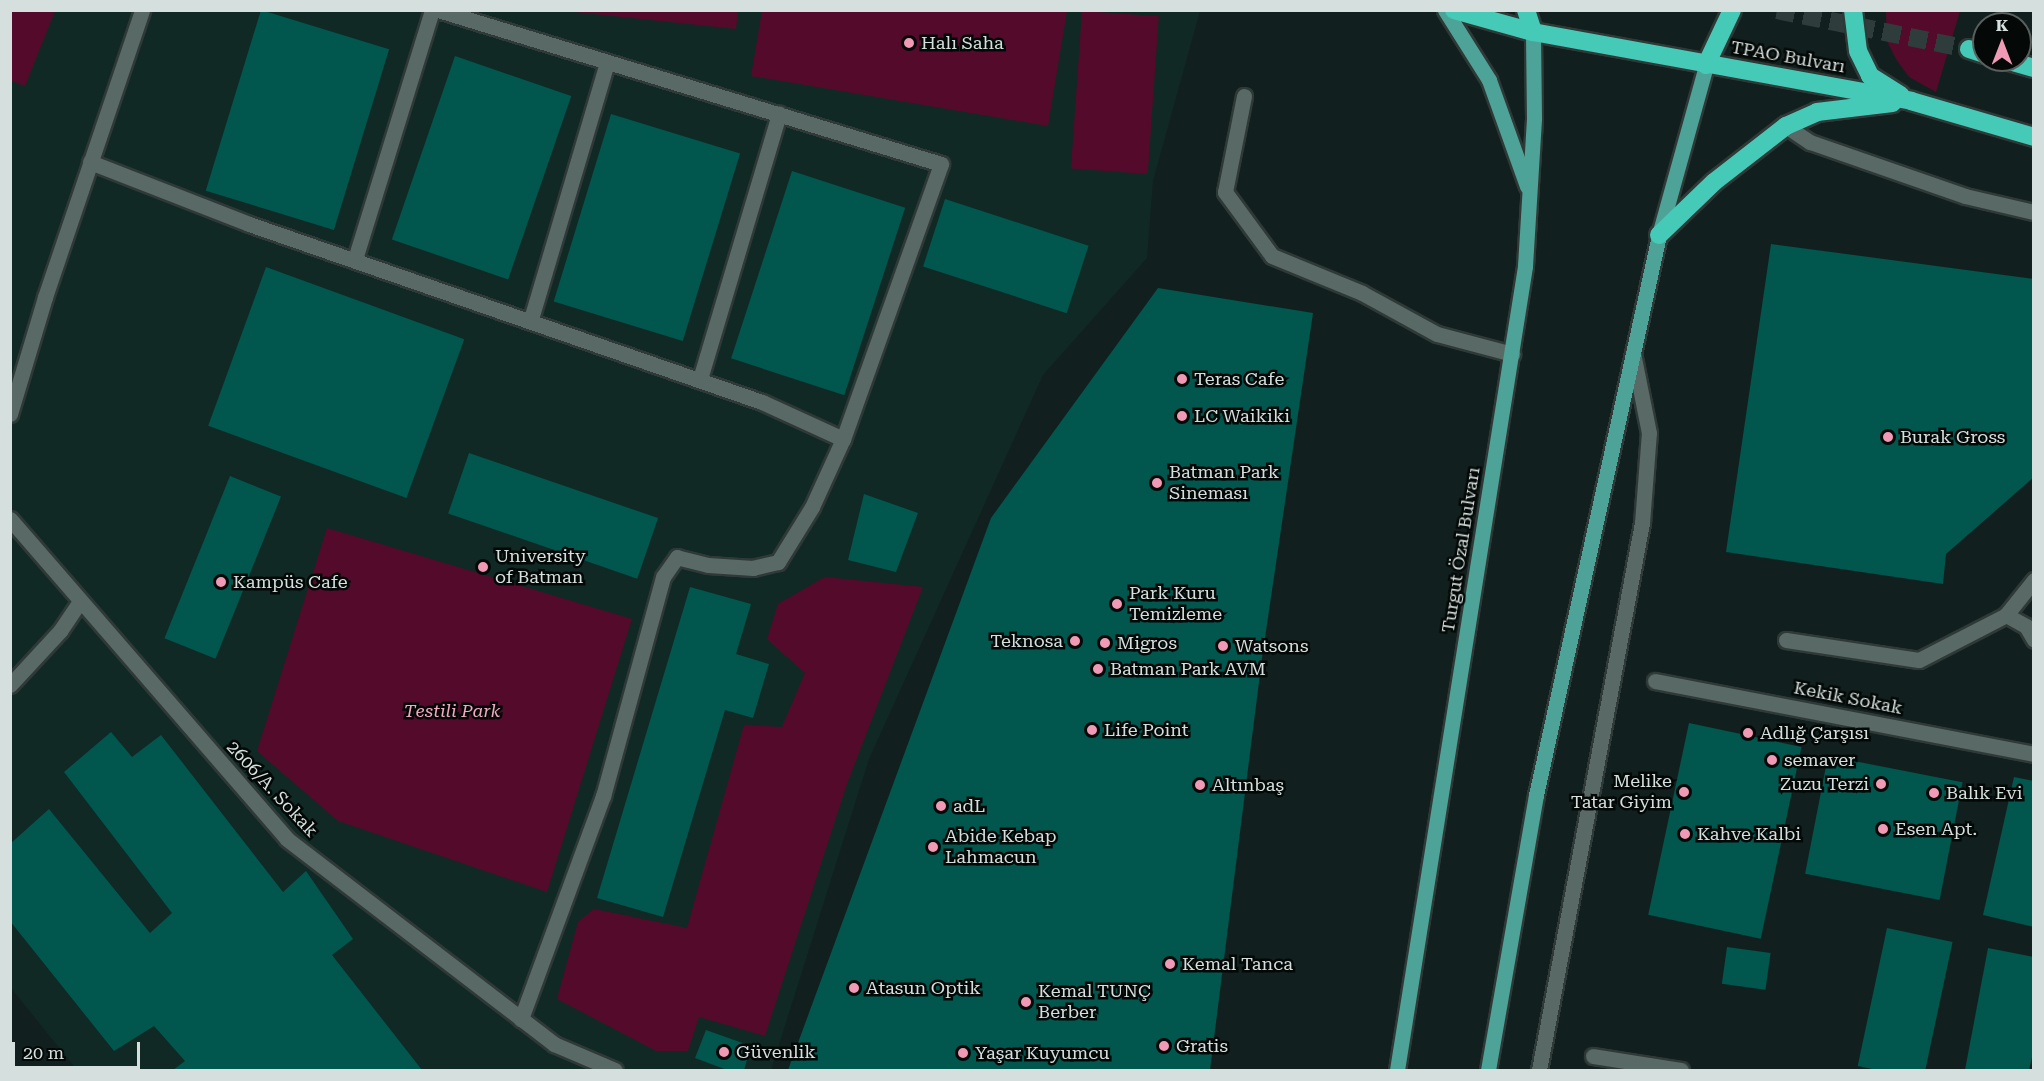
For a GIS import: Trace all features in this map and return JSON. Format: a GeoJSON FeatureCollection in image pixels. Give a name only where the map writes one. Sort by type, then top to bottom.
{"type":"FeatureCollection","features":[{"type":"Feature","properties":{"kind":"highway","name":"TPAO Bulvarı"},"geometry":{"type":"LineString","coordinates":[[1454,10],[1533,32],[1706,65],[1911,100],[2034,137]]}},
{"type":"Feature","properties":{"kind":"highway"},"geometry":{"type":"LineString","coordinates":[[1526,10],[1533,32]]}},
{"type":"Feature","properties":{"kind":"highway"},"geometry":{"type":"LineString","coordinates":[[1706,65],[1732,10]]}},
{"type":"Feature","properties":{"kind":"highway"},"geometry":{"type":"LineString","coordinates":[[1853,10],[1858,51],[1870,76],[1911,100]]}},
{"type":"Feature","properties":{"kind":"highway"},"geometry":{"type":"LineString","coordinates":[[1659,235],[1714,182],[1786,126],[1817,112],[1911,100]]}},
{"type":"Feature","properties":{"kind":"main road"},"geometry":{"type":"LineString","coordinates":[[1444,10],[1489,80],[1530,194]]}},
{"type":"Feature","properties":{"kind":"main road","name":"Turgut Özal Bulvarı"},"geometry":{"type":"LineString","coordinates":[[1397,1071],[1512,354],[1530,194],[1533,32]]}},
{"type":"Feature","properties":{"kind":"main road"},"geometry":{"type":"LineString","coordinates":[[1488,1071],[1536,795],[1659,235],[1706,65]]}},
{"type":"Feature","properties":{"kind":"street"},"geometry":{"type":"LineString","coordinates":[[10,414],[90,162],[142,10]]}},
{"type":"Feature","properties":{"kind":"street"},"geometry":{"type":"LineString","coordinates":[[355,259],[432,10]]}},
{"type":"Feature","properties":{"kind":"street"},"geometry":{"type":"LineString","coordinates":[[438,10],[941,164],[843,439],[812,507],[778,562],[753,568],[708,565],[677,557],[663,577],[603,796],[521,1019]]}},
{"type":"Feature","properties":{"kind":"street"},"geometry":{"type":"LineString","coordinates":[[531,319],[608,62]]}},
{"type":"Feature","properties":{"kind":"street"},"geometry":{"type":"LineString","coordinates":[[1244,96],[1226,192],[1272,256],[1362,293],[1437,334],[1512,354]]}},
{"type":"Feature","properties":{"kind":"street"},"geometry":{"type":"LineString","coordinates":[[700,379],[779,114]]}},
{"type":"Feature","properties":{"kind":"street"},"geometry":{"type":"LineString","coordinates":[[1786,126],[1810,142],[1932,184],[2034,212]]}},
{"type":"Feature","properties":{"kind":"street"},"geometry":{"type":"LineString","coordinates":[[90,162],[355,259],[700,379],[762,402],[843,439]]}},
{"type":"Feature","properties":{"kind":"street"},"geometry":{"type":"LineString","coordinates":[[1539,1071],[1642,523],[1649,433],[1633,353]]}},
{"type":"Feature","properties":{"kind":"street","name":"2606/A. Sokak"},"geometry":{"type":"LineString","coordinates":[[11,521],[287,839],[554,1044],[615,1071]]}},
{"type":"Feature","properties":{"kind":"street"},"geometry":{"type":"LineString","coordinates":[[1786,640],[1919,660],[2006,615],[2034,580]]}},
{"type":"Feature","properties":{"kind":"street"},"geometry":{"type":"LineString","coordinates":[[10,685],[60,631],[80,601]]}},
{"type":"Feature","properties":{"kind":"street"},"geometry":{"type":"LineString","coordinates":[[2006,615],[2026,626],[2034,640]]}},
{"type":"Feature","properties":{"kind":"street","name":"Kekik Sokak"},"geometry":{"type":"LineString","coordinates":[[1655,681],[2034,754]]}},
{"type":"Feature","properties":{"kind":"street"},"geometry":{"type":"LineString","coordinates":[[1593,1056],[1681,1071]]}},
{"type":"Feature","properties":{"kind":"shaded area","name":"University of Batman"},"geometry":{"type":"Polygon","coordinates":[[[11,11],[1200,11],[1153,181],[1147,258],[1043,375],[869,759],[771,1070],[77,1070],[11,988],[11,11]]]}},
{"type":"Feature","properties":{"kind":"green space"},"geometry":{"type":"Polygon","coordinates":[[[11,10],[55,11],[25,86],[11,81],[11,10]]]}},
{"type":"Feature","properties":{"kind":"green space"},"geometry":{"type":"Polygon","coordinates":[[[738,10],[736,29],[565,11],[738,10]]]}},
{"type":"Feature","properties":{"kind":"green space","name":"Halı Saha"},"geometry":{"type":"Polygon","coordinates":[[[762,11],[1067,11],[1048,126],[751,76],[762,11]]]}},
{"type":"Feature","properties":{"kind":"green space"},"geometry":{"type":"Polygon","coordinates":[[[1082,11],[1159,16],[1148,174],[1071,169],[1082,11]]]}},
{"type":"Feature","properties":{"kind":"green space"},"geometry":{"type":"Polygon","coordinates":[[[1886,11],[1960,11],[1936,92],[1909,77],[1896,59],[1887,41],[1886,11]]]}},
{"type":"Feature","properties":{"kind":"green space","name":"Testili Park"},"geometry":{"type":"Polygon","coordinates":[[[327,528],[632,619],[547,892],[338,821],[257,751],[327,528]]]}},
{"type":"Feature","properties":{"kind":"green space"},"geometry":{"type":"Polygon","coordinates":[[[825,577],[923,587],[847,784],[765,1036],[699,1017],[688,1051],[656,1051],[557,999],[578,922],[594,909],[687,928],[744,725],[782,727],[805,673],[767,639],[778,604],[825,577]]]}},
{"type":"Feature","properties":{"kind":"building"},"geometry":{"type":"Polygon","coordinates":[[[261,10],[389,49],[334,230],[206,191],[261,10]]]}},
{"type":"Feature","properties":{"kind":"building"},"geometry":{"type":"Polygon","coordinates":[[[455,56],[571,96],[508,279],[392,239],[455,56]]]}},
{"type":"Feature","properties":{"kind":"building"},"geometry":{"type":"Polygon","coordinates":[[[611,114],[740,153],[683,341],[554,301],[611,114]]]}},
{"type":"Feature","properties":{"kind":"building"},"geometry":{"type":"Polygon","coordinates":[[[792,171],[905,208],[844,395],[731,358],[792,171]]]}},
{"type":"Feature","properties":{"kind":"building"},"geometry":{"type":"Polygon","coordinates":[[[945,199],[1089,246],[1067,313],[923,267],[945,199]]]}},
{"type":"Feature","properties":{"kind":"building","name":"Burak Gross"},"geometry":{"type":"Polygon","coordinates":[[[1771,244],[2034,279],[2034,477],[1946,554],[1943,584],[1726,552],[1771,244]]]}},
{"type":"Feature","properties":{"kind":"building"},"geometry":{"type":"Polygon","coordinates":[[[266,267],[464,339],[406,498],[208,426],[266,267]]]}},
{"type":"Feature","properties":{"kind":"building","name":"Batman Park AVM"},"geometry":{"type":"Polygon","coordinates":[[[1158,288],[1313,313],[1262,658],[1210,1070],[788,1070],[991,518],[1158,288]]]}},
{"type":"Feature","properties":{"kind":"building"},"geometry":{"type":"Polygon","coordinates":[[[469,453],[658,518],[637,579],[448,514],[469,453]]]}},
{"type":"Feature","properties":{"kind":"building"},"geometry":{"type":"Polygon","coordinates":[[[230,476],[281,497],[215,659],[164,638],[230,476]]]}},
{"type":"Feature","properties":{"kind":"building"},"geometry":{"type":"Polygon","coordinates":[[[864,494],[918,513],[896,572],[848,560],[864,494]]]}},
{"type":"Feature","properties":{"kind":"building"},"geometry":{"type":"Polygon","coordinates":[[[690,587],[751,604],[736,654],[769,664],[753,718],[725,710],[663,917],[597,898],[690,587]]]}},
{"type":"Feature","properties":{"kind":"building"},"geometry":{"type":"Polygon","coordinates":[[[1689,723],[1801,747],[1761,939],[1648,915],[1689,723]]]}},
{"type":"Feature","properties":{"kind":"building"},"geometry":{"type":"Polygon","coordinates":[[[111,732],[132,757],[161,735],[283,892],[306,871],[353,939],[332,955],[422,1070],[173,1070],[185,1061],[154,1026],[114,1051],[10,921],[10,844],[49,809],[150,933],[172,913],[64,772],[111,732]]]}},
{"type":"Feature","properties":{"kind":"building","name":"Esen Apt."},"geometry":{"type":"Polygon","coordinates":[[[1828,756],[1962,782],[1940,900],[1805,874],[1828,756]]]}},
{"type":"Feature","properties":{"kind":"building"},"geometry":{"type":"Polygon","coordinates":[[[2014,777],[2034,781],[2034,927],[1983,915],[2014,777]]]}},
{"type":"Feature","properties":{"kind":"building"},"geometry":{"type":"Polygon","coordinates":[[[1887,928],[1953,942],[1925,1070],[1877,1070],[1858,1066],[1887,928]]]}},
{"type":"Feature","properties":{"kind":"building"},"geometry":{"type":"Polygon","coordinates":[[[1727,947],[1771,953],[1765,990],[1722,984],[1727,947]]]}},
{"type":"Feature","properties":{"kind":"building"},"geometry":{"type":"Polygon","coordinates":[[[1988,948],[2034,957],[2034,1049],[2029,1070],[1965,1070],[1988,948]]]}},
{"type":"Feature","properties":{"kind":"building","name":"Güvenlik"},"geometry":{"type":"Polygon","coordinates":[[[706,1030],[751,1046],[744,1070],[727,1070],[695,1058],[706,1030]]]}},
{"type":"Feature","properties":{"kind":"tunnel"},"geometry":{"type":"LineString","coordinates":[[1777,10],[1969,49]]}},
{"type":"Feature","properties":{"kind":"place","name":"Halı Saha"},"geometry":{"type":"Point","coordinates":[909,43]}},
{"type":"Feature","properties":{"kind":"place","name":"Teras Cafe"},"geometry":{"type":"Point","coordinates":[1182,379]}},
{"type":"Feature","properties":{"kind":"place","name":"LC Waikiki"},"geometry":{"type":"Point","coordinates":[1182,416]}},
{"type":"Feature","properties":{"kind":"place","name":"Burak Gross"},"geometry":{"type":"Point","coordinates":[1888,437]}},
{"type":"Feature","properties":{"kind":"place","name":"Batman Park Sineması"},"geometry":{"type":"Point","coordinates":[1157,483]}},
{"type":"Feature","properties":{"kind":"place","name":"University of Batman"},"geometry":{"type":"Point","coordinates":[483,567]}},
{"type":"Feature","properties":{"kind":"place","name":"Kampüs Cafe"},"geometry":{"type":"Point","coordinates":[221,582]}},
{"type":"Feature","properties":{"kind":"place","name":"Park Kuru Temizleme"},"geometry":{"type":"Point","coordinates":[1117,604]}},
{"type":"Feature","properties":{"kind":"place","name":"Teknosa"},"geometry":{"type":"Point","coordinates":[1075,641]}},
{"type":"Feature","properties":{"kind":"place","name":"Migros"},"geometry":{"type":"Point","coordinates":[1105,643]}},
{"type":"Feature","properties":{"kind":"place","name":"Watsons"},"geometry":{"type":"Point","coordinates":[1223,646]}},
{"type":"Feature","properties":{"kind":"place","name":"Batman Park AVM"},"geometry":{"type":"Point","coordinates":[1098,669]}},
{"type":"Feature","properties":{"kind":"place","name":"Life Point"},"geometry":{"type":"Point","coordinates":[1092,730]}},
{"type":"Feature","properties":{"kind":"place","name":"Adlığ Çarşısı"},"geometry":{"type":"Point","coordinates":[1748,733]}},
{"type":"Feature","properties":{"kind":"place","name":"semaver"},"geometry":{"type":"Point","coordinates":[1772,760]}},
{"type":"Feature","properties":{"kind":"place","name":"Zuzu Terzi"},"geometry":{"type":"Point","coordinates":[1881,784]}},
{"type":"Feature","properties":{"kind":"place","name":"Altınbaş"},"geometry":{"type":"Point","coordinates":[1200,785]}},
{"type":"Feature","properties":{"kind":"place","name":"Melike Tatar Giyim"},"geometry":{"type":"Point","coordinates":[1684,792]}},
{"type":"Feature","properties":{"kind":"place","name":"Balık Evi"},"geometry":{"type":"Point","coordinates":[1934,793]}},
{"type":"Feature","properties":{"kind":"place","name":"adL"},"geometry":{"type":"Point","coordinates":[941,806]}},
{"type":"Feature","properties":{"kind":"place","name":"Esen Apt."},"geometry":{"type":"Point","coordinates":[1883,829]}},
{"type":"Feature","properties":{"kind":"place","name":"Kahve Kalbi"},"geometry":{"type":"Point","coordinates":[1685,834]}},
{"type":"Feature","properties":{"kind":"place","name":"Abide Kebap Lahmacun"},"geometry":{"type":"Point","coordinates":[933,847]}},
{"type":"Feature","properties":{"kind":"place","name":"Kemal Tanca"},"geometry":{"type":"Point","coordinates":[1170,964]}},
{"type":"Feature","properties":{"kind":"place","name":"Atasun Optik"},"geometry":{"type":"Point","coordinates":[854,988]}},
{"type":"Feature","properties":{"kind":"place","name":"Kemal TUNÇ Berber"},"geometry":{"type":"Point","coordinates":[1026,1002]}},
{"type":"Feature","properties":{"kind":"place","name":"Gratis"},"geometry":{"type":"Point","coordinates":[1164,1046]}},
{"type":"Feature","properties":{"kind":"place","name":"Güvenlik"},"geometry":{"type":"Point","coordinates":[724,1052]}},
{"type":"Feature","properties":{"kind":"place","name":"Yaşar Kuyumcu"},"geometry":{"type":"Point","coordinates":[963,1053]}}]}
